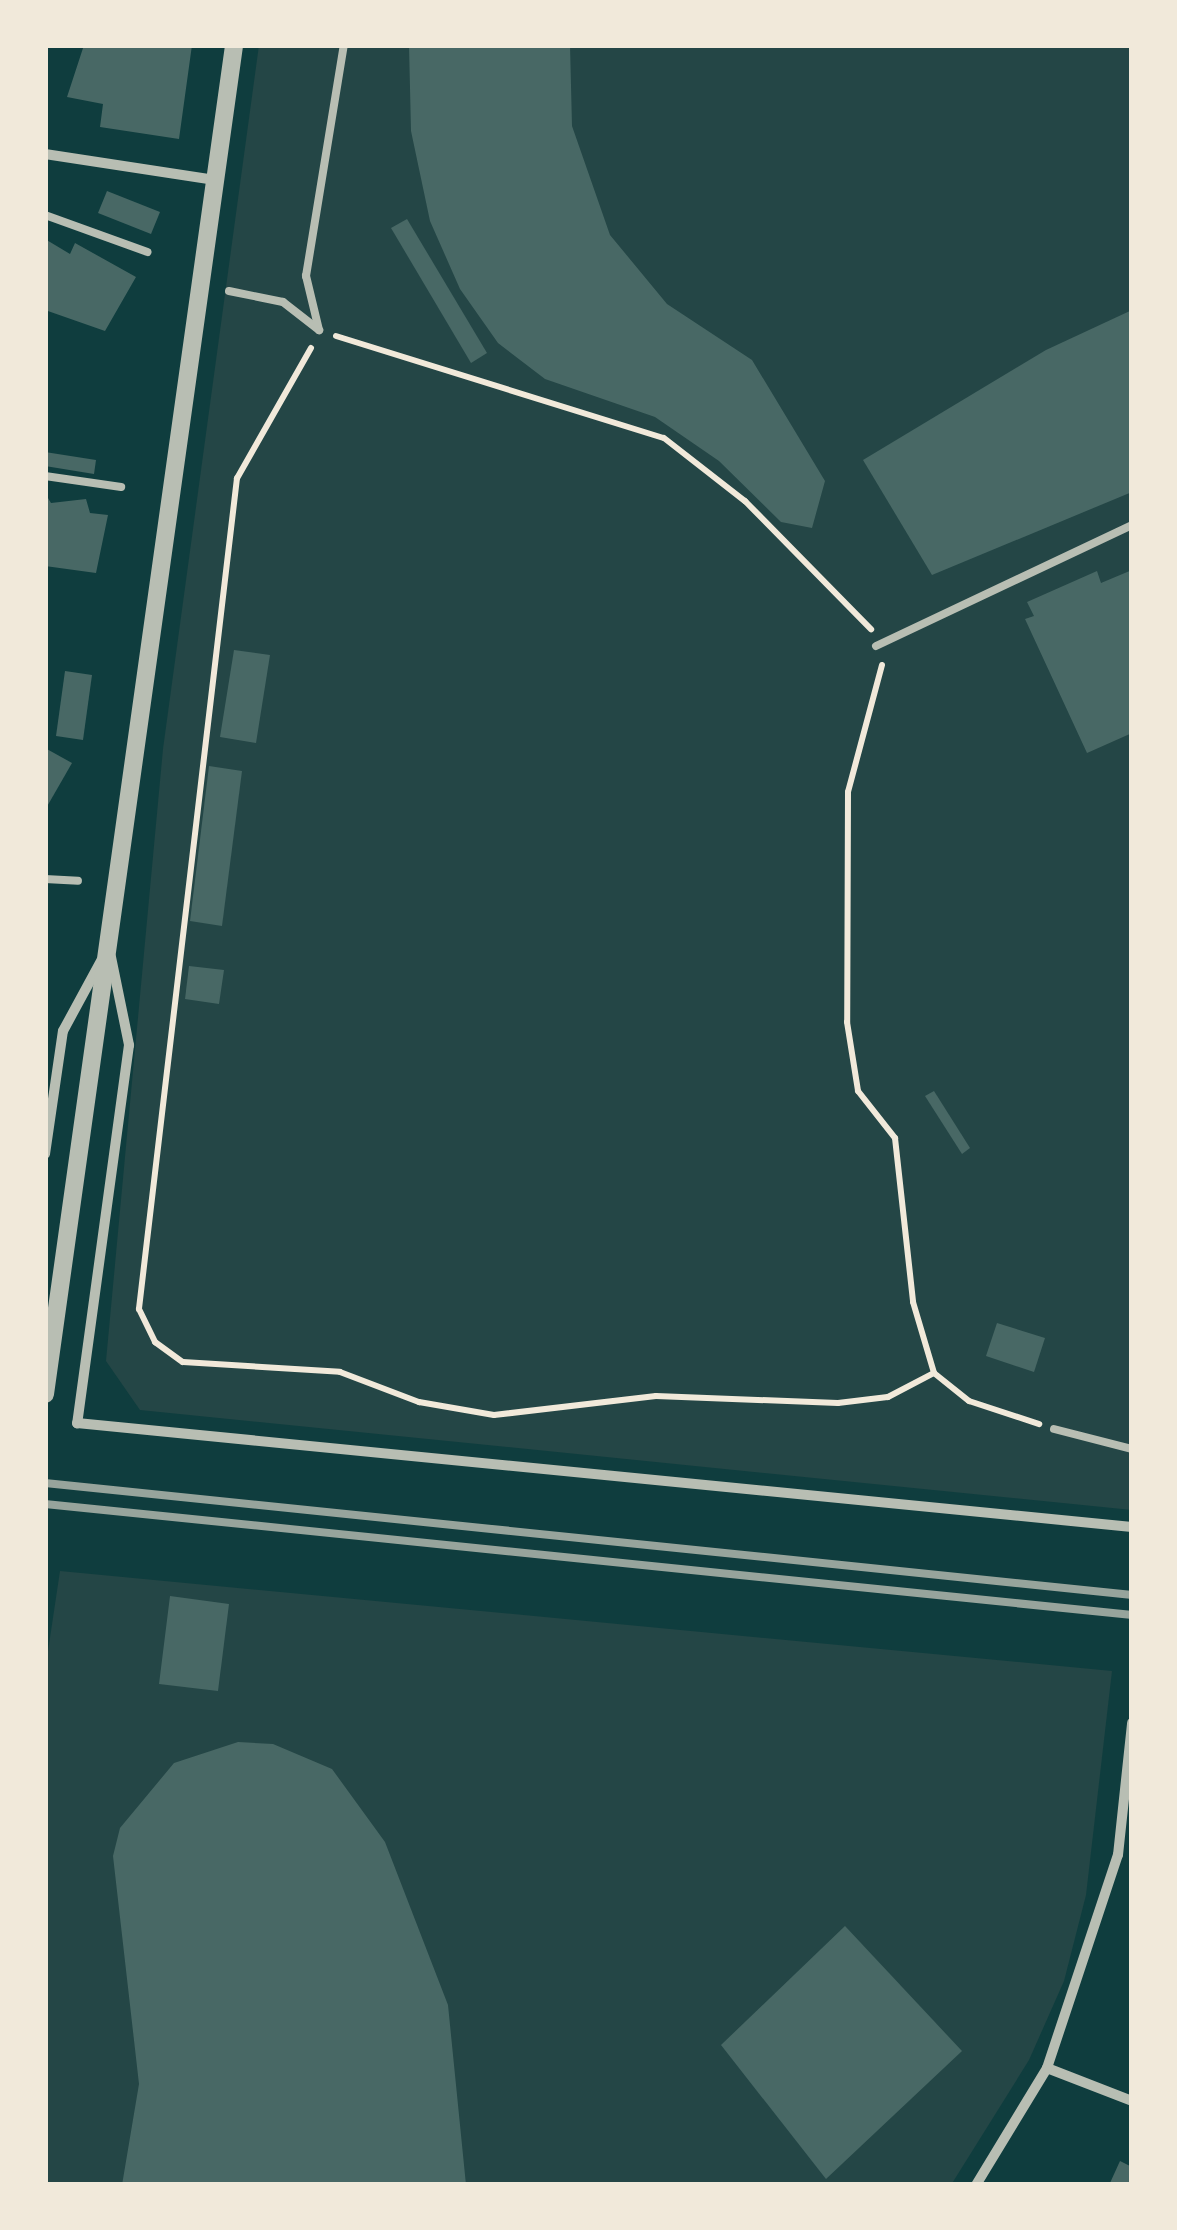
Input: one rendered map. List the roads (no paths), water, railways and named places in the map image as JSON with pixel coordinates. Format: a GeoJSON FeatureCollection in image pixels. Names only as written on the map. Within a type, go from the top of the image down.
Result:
{"type":"FeatureCollection","features":[{"type":"Feature","properties":{"kind":"street"},"geometry":{"type":"LineString","coordinates":[[45,1394],[234,45]]}},
{"type":"Feature","properties":{"kind":"street"},"geometry":{"type":"LineString","coordinates":[[45,154],[215,180]]}},
{"type":"Feature","properties":{"kind":"street"},"geometry":{"type":"LineString","coordinates":[[45,1154],[63,1031],[109,946]]}},
{"type":"Feature","properties":{"kind":"street"},"geometry":{"type":"LineString","coordinates":[[109,946],[129,1045],[77,1423],[1132,1527]]}},
{"type":"Feature","properties":{"kind":"street"},"geometry":{"type":"LineString","coordinates":[[976,2185],[1047,2068],[1118,1855],[1132,1723]]}},
{"type":"Feature","properties":{"kind":"street"},"geometry":{"type":"LineString","coordinates":[[1118,1855],[1132,1859]]}},
{"type":"Feature","properties":{"kind":"street"},"geometry":{"type":"LineString","coordinates":[[1047,2068],[1132,2101]]}},
{"type":"Feature","properties":{"kind":"lane"},"geometry":{"type":"LineString","coordinates":[[229,291],[283,302],[319,330],[306,276],[344,45]]}},
{"type":"Feature","properties":{"kind":"lane"},"geometry":{"type":"LineString","coordinates":[[45,216],[148,252]]}},
{"type":"Feature","properties":{"kind":"lane"},"geometry":{"type":"LineString","coordinates":[[45,476],[121,487]]}},
{"type":"Feature","properties":{"kind":"lane"},"geometry":{"type":"LineString","coordinates":[[876,646],[1132,525]]}},
{"type":"Feature","properties":{"kind":"lane"},"geometry":{"type":"LineString","coordinates":[[45,879],[78,881]]}},
{"type":"Feature","properties":{"kind":"lane"},"geometry":{"type":"LineString","coordinates":[[1054,1429],[1132,1449]]}},
{"type":"Feature","properties":{"kind":"railway"},"geometry":{"type":"LineString","coordinates":[[45,1483],[1132,1595]]}},
{"type":"Feature","properties":{"kind":"railway"},"geometry":{"type":"LineString","coordinates":[[45,1504],[1132,1615]]}}]}
